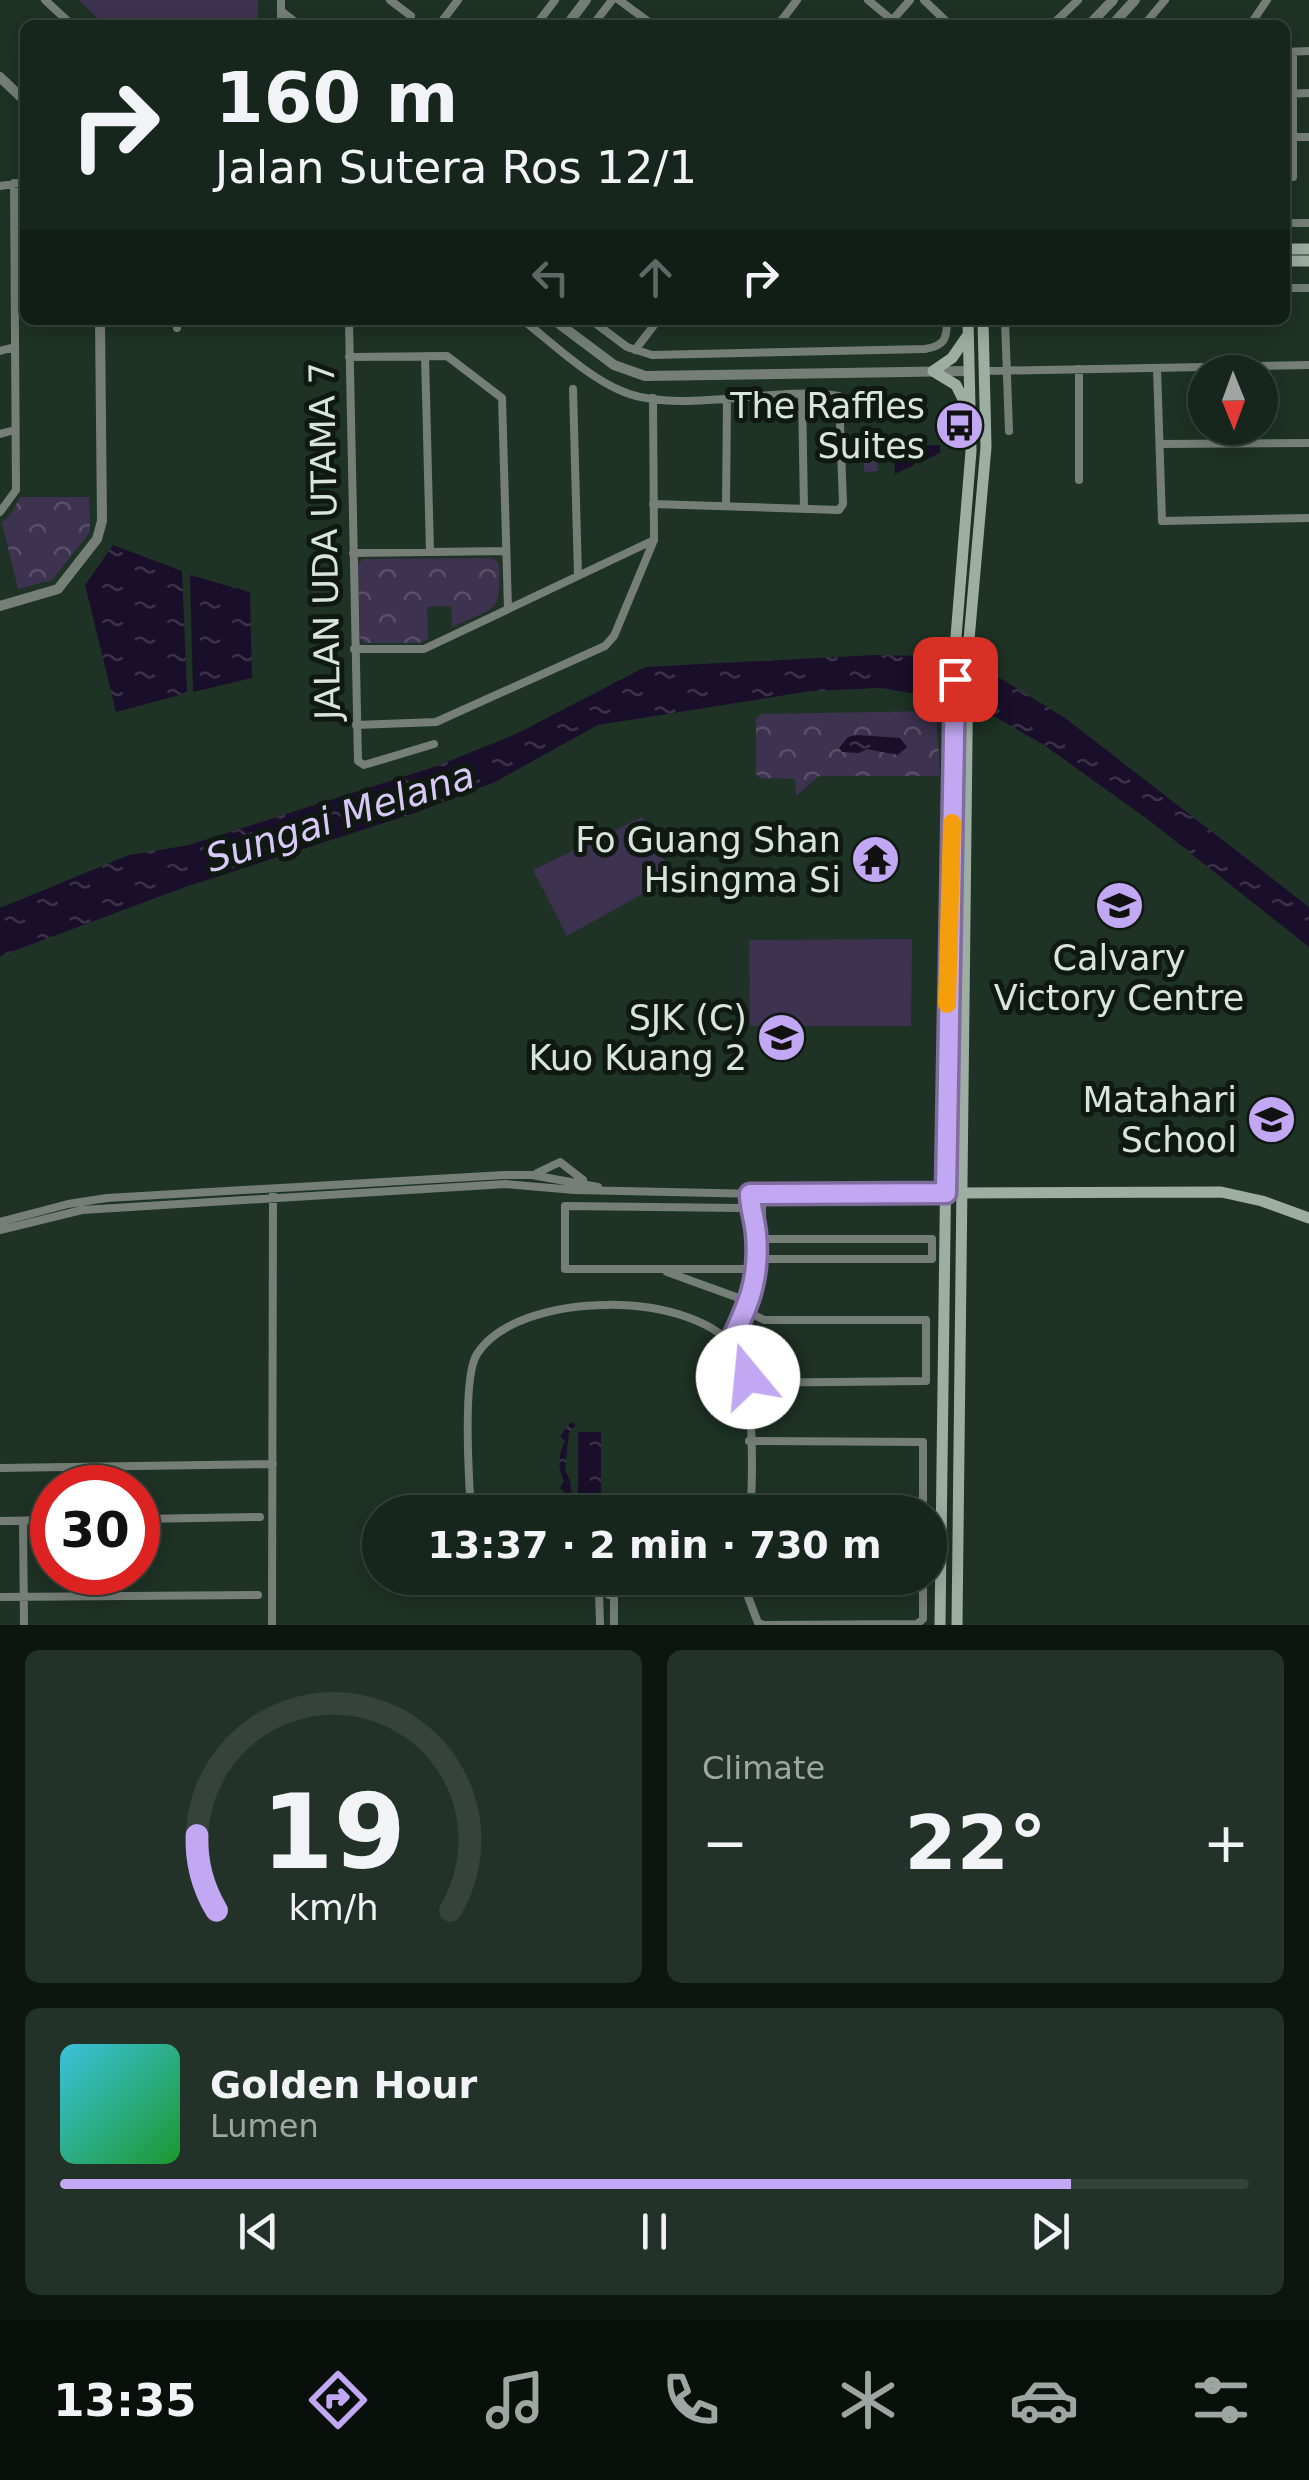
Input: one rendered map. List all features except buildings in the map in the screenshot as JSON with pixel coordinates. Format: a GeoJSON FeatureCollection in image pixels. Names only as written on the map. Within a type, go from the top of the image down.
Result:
{"type":"FeatureCollection","features":[{"type":"Feature","properties":{"kind":"main road"},"geometry":{"type":"LineString","coordinates":[[940,1625],[946,1193],[970,450],[968,325]]}},
{"type":"Feature","properties":{"kind":"main road"},"geometry":{"type":"LineString","coordinates":[[962,650],[986,447],[983,325]]}},
{"type":"Feature","properties":{"kind":"main road"},"geometry":{"type":"LineString","coordinates":[[968,335],[952,358],[933,371],[956,385],[970,414]]}},
{"type":"Feature","properties":{"kind":"main road"},"geometry":{"type":"LineString","coordinates":[[957,1625],[962,1193],[961,708]]}},
{"type":"Feature","properties":{"kind":"main road"},"geometry":{"type":"LineString","coordinates":[[946,1193],[1221,1192],[1309,1218]]}},
{"type":"Feature","properties":{"kind":"street"},"geometry":{"type":"LineString","coordinates":[[45,0],[67,20]]}},
{"type":"Feature","properties":{"kind":"street"},"geometry":{"type":"LineString","coordinates":[[281,0],[281,20]]}},
{"type":"Feature","properties":{"kind":"street"},"geometry":{"type":"LineString","coordinates":[[390,0],[412,16]]}},
{"type":"Feature","properties":{"kind":"street"},"geometry":{"type":"LineString","coordinates":[[443,20],[458,0]]}},
{"type":"Feature","properties":{"kind":"street"},"geometry":{"type":"LineString","coordinates":[[540,20],[555,0]]}},
{"type":"Feature","properties":{"kind":"street"},"geometry":{"type":"LineString","coordinates":[[571,20],[586,0]]}},
{"type":"Feature","properties":{"kind":"street"},"geometry":{"type":"LineString","coordinates":[[598,20],[616,0],[646,20]]}},
{"type":"Feature","properties":{"kind":"street"},"geometry":{"type":"LineString","coordinates":[[782,20],[797,0]]}},
{"type":"Feature","properties":{"kind":"street"},"geometry":{"type":"LineString","coordinates":[[868,0],[890,20]]}},
{"type":"Feature","properties":{"kind":"street"},"geometry":{"type":"LineString","coordinates":[[1057,20],[1078,0]]}},
{"type":"Feature","properties":{"kind":"street"},"geometry":{"type":"LineString","coordinates":[[1094,20],[1113,0]]}},
{"type":"Feature","properties":{"kind":"street"},"geometry":{"type":"LineString","coordinates":[[1117,20],[1135,0]]}},
{"type":"Feature","properties":{"kind":"street"},"geometry":{"type":"LineString","coordinates":[[1148,20],[1165,0]]}},
{"type":"Feature","properties":{"kind":"street"},"geometry":{"type":"LineString","coordinates":[[925,1],[945,20]]}},
{"type":"Feature","properties":{"kind":"street"},"geometry":{"type":"LineString","coordinates":[[281,12],[291,20]]}},
{"type":"Feature","properties":{"kind":"street"},"geometry":{"type":"LineString","coordinates":[[0,76],[20,95]]}},
{"type":"Feature","properties":{"kind":"street"},"geometry":{"type":"LineString","coordinates":[[1290,147],[1293,177]]}},
{"type":"Feature","properties":{"kind":"street"},"geometry":{"type":"LineString","coordinates":[[0,186],[20,182]]}},
{"type":"Feature","properties":{"kind":"street"},"geometry":{"type":"LineString","coordinates":[[0,512],[16,490],[14,183]]}},
{"type":"Feature","properties":{"kind":"street"},"geometry":{"type":"LineString","coordinates":[[0,272],[14,270]]}},
{"type":"Feature","properties":{"kind":"street"},"geometry":{"type":"LineString","coordinates":[[0,606],[58,589],[98,539],[102,521],[100,325]]}},
{"type":"Feature","properties":{"kind":"street","name":"JALAN UDA UTAMA 7"},"geometry":{"type":"LineString","coordinates":[[348,325],[358,761],[364,765],[434,744]]}},
{"type":"Feature","properties":{"kind":"street"},"geometry":{"type":"LineString","coordinates":[[531,325],[616,388],[653,398],[839,396],[843,504],[838,510],[654,504]]}},
{"type":"Feature","properties":{"kind":"street"},"geometry":{"type":"LineString","coordinates":[[561,325],[614,365],[645,376],[1309,365]]}},
{"type":"Feature","properties":{"kind":"street"},"geometry":{"type":"LineString","coordinates":[[599,325],[635,350],[652,355],[925,349],[943,343],[946,325]]}},
{"type":"Feature","properties":{"kind":"street"},"geometry":{"type":"LineString","coordinates":[[635,350],[654,325]]}},
{"type":"Feature","properties":{"kind":"street"},"geometry":{"type":"LineString","coordinates":[[1005,325],[1009,431]]}},
{"type":"Feature","properties":{"kind":"street"},"geometry":{"type":"LineString","coordinates":[[0,351],[15,347]]}},
{"type":"Feature","properties":{"kind":"street"},"geometry":{"type":"LineString","coordinates":[[426,356],[430,552]]}},
{"type":"Feature","properties":{"kind":"street"},"geometry":{"type":"LineString","coordinates":[[349,358],[447,356],[502,398],[508,609]]}},
{"type":"Feature","properties":{"kind":"street"},"geometry":{"type":"LineString","coordinates":[[1157,368],[1162,521],[1309,518]]}},
{"type":"Feature","properties":{"kind":"street"},"geometry":{"type":"LineString","coordinates":[[1079,369],[1079,480]]}},
{"type":"Feature","properties":{"kind":"street"},"geometry":{"type":"LineString","coordinates":[[574,389],[578,576]]}},
{"type":"Feature","properties":{"kind":"street"},"geometry":{"type":"LineString","coordinates":[[802,395],[804,508]]}},
{"type":"Feature","properties":{"kind":"street"},"geometry":{"type":"LineString","coordinates":[[356,725],[436,722],[605,646],[614,636],[654,540],[653,398]]}},
{"type":"Feature","properties":{"kind":"street"},"geometry":{"type":"LineString","coordinates":[[726,506],[727,398]]}},
{"type":"Feature","properties":{"kind":"street"},"geometry":{"type":"LineString","coordinates":[[0,434],[15,430]]}},
{"type":"Feature","properties":{"kind":"street"},"geometry":{"type":"LineString","coordinates":[[1160,444],[1309,442]]}},
{"type":"Feature","properties":{"kind":"street"},"geometry":{"type":"LineString","coordinates":[[354,649],[424,649],[654,540]]}},
{"type":"Feature","properties":{"kind":"street"},"geometry":{"type":"LineString","coordinates":[[353,553],[506,552]]}},
{"type":"Feature","properties":{"kind":"street"},"geometry":{"type":"LineString","coordinates":[[532,1175],[560,1162],[589,1184]]}},
{"type":"Feature","properties":{"kind":"street"},"geometry":{"type":"LineString","coordinates":[[370,1188],[532,1175],[607,1190]]}},
{"type":"Feature","properties":{"kind":"street"},"geometry":{"type":"LineString","coordinates":[[560,1178],[561,1189]]}},
{"type":"Feature","properties":{"kind":"street"},"geometry":{"type":"LineString","coordinates":[[0,1222],[107,1198],[370,1188],[506,1184],[750,1194],[946,1193]]}},
{"type":"Feature","properties":{"kind":"street"},"geometry":{"type":"LineString","coordinates":[[0,1230],[82,1210],[273,1193]]}},
{"type":"Feature","properties":{"kind":"street"},"geometry":{"type":"LineString","coordinates":[[272,1625],[273,1193]]}},
{"type":"Feature","properties":{"kind":"street"},"geometry":{"type":"LineString","coordinates":[[730,1343],[756,1286],[756,1234],[750,1216],[750,1194]]}},
{"type":"Feature","properties":{"kind":"street"},"geometry":{"type":"LineString","coordinates":[[756,1234],[762,1216],[762,1194]]}},
{"type":"Feature","properties":{"kind":"street"},"geometry":{"type":"LineString","coordinates":[[742,1208],[565,1206],[565,1269],[932,1259],[932,1240],[756,1234]]}},
{"type":"Feature","properties":{"kind":"street"},"geometry":{"type":"LineString","coordinates":[[658,1269],[750,1302]]}},
{"type":"Feature","properties":{"kind":"street"},"geometry":{"type":"LineString","coordinates":[[471,1495],[469,1379],[480,1350],[522,1319],[558,1308],[622,1305],[672,1312],[714,1330],[739,1354],[748,1382],[750,1495]]}},
{"type":"Feature","properties":{"kind":"street"},"geometry":{"type":"LineString","coordinates":[[746,1311],[764,1320],[926,1320],[926,1381],[748,1382]]}},
{"type":"Feature","properties":{"kind":"street"},"geometry":{"type":"LineString","coordinates":[[749,1441],[923,1442],[924,1495]]}},
{"type":"Feature","properties":{"kind":"street"},"geometry":{"type":"LineString","coordinates":[[0,1468],[272,1464]]}},
{"type":"Feature","properties":{"kind":"street"},"geometry":{"type":"LineString","coordinates":[[160,1519],[260,1517]]}},
{"type":"Feature","properties":{"kind":"street"},"geometry":{"type":"LineString","coordinates":[[0,1521],[30,1521]]}},
{"type":"Feature","properties":{"kind":"street"},"geometry":{"type":"LineString","coordinates":[[23,1521],[24,1625]]}},
{"type":"Feature","properties":{"kind":"street"},"geometry":{"type":"LineString","coordinates":[[0,1597],[258,1594]]}},
{"type":"Feature","properties":{"kind":"street"},"geometry":{"type":"LineString","coordinates":[[599,1595],[600,1624]]}},
{"type":"Feature","properties":{"kind":"street"},"geometry":{"type":"LineString","coordinates":[[614,1624],[615,1595]]}},
{"type":"Feature","properties":{"kind":"street"},"geometry":{"type":"LineString","coordinates":[[747,1595],[758,1623],[764,1625],[917,1624],[923,1619],[923,1595]]}},
{"type":"Feature","properties":{"kind":"green space"},"geometry":{"type":"Polygon","coordinates":[[[79,0],[258,0],[258,20],[99,20],[79,0]]]}},
{"type":"Feature","properties":{"kind":"green space"},"geometry":{"type":"Polygon","coordinates":[[[877,442],[878,471],[864,472],[864,443],[877,442]]]}},
{"type":"Feature","properties":{"kind":"green space"},"geometry":{"type":"Polygon","coordinates":[[[20,497],[89,497],[90,532],[52,580],[18,589],[2,523],[20,497]]]}},
{"type":"Feature","properties":{"kind":"green space"},"geometry":{"type":"Polygon","coordinates":[[[493,558],[499,564],[499,592],[497,601],[487,611],[452,627],[451,606],[427,607],[428,639],[419,643],[365,643],[360,638],[358,564],[363,559],[493,558]]]}},
{"type":"Feature","properties":{"kind":"green space"},"geometry":{"type":"Polygon","coordinates":[[[936,711],[940,776],[819,776],[796,796],[795,779],[760,778],[756,774],[756,718],[761,714],[936,711]]]}},
{"type":"Feature","properties":{"kind":"green space"},"geometry":{"type":"Polygon","coordinates":[[[642,817],[673,877],[567,936],[533,870],[642,817]]]}},
{"type":"Feature","properties":{"kind":"green space"},"geometry":{"type":"Polygon","coordinates":[[[912,939],[911,1026],[750,1026],[749,940],[912,939]]]}},
{"type":"Feature","properties":{"kind":"water"},"geometry":{"type":"Polygon","coordinates":[[[940,445],[940,453],[895,474],[894,446],[940,445]]]}},
{"type":"Feature","properties":{"kind":"water"},"geometry":{"type":"Polygon","coordinates":[[[113,545],[182,571],[187,693],[116,712],[85,585],[113,545]]]}},
{"type":"Feature","properties":{"kind":"water"},"geometry":{"type":"Polygon","coordinates":[[[190,575],[250,592],[252,678],[193,692],[190,575]]]}},
{"type":"Feature","properties":{"kind":"water","name":"Sungai Melana"},"geometry":{"type":"Polygon","coordinates":[[[875,655],[928,656],[980,666],[1065,718],[1309,907],[1309,947],[1150,821],[1044,745],[971,703],[880,688],[811,691],[598,725],[495,782],[415,813],[185,887],[0,956],[0,908],[129,855],[189,845],[437,766],[516,734],[645,667],[875,655]]]}},
{"type":"Feature","properties":{"kind":"water"},"geometry":{"type":"Polygon","coordinates":[[[848,737],[900,738],[907,747],[898,755],[867,749],[859,753],[842,752],[839,748],[848,737]]]}},
{"type":"Feature","properties":{"kind":"water"},"geometry":{"type":"Polygon","coordinates":[[[571,1422],[576,1425],[569,1432],[565,1470],[572,1495],[560,1488],[564,1481],[560,1456],[565,1441],[560,1436],[571,1422]]]}},
{"type":"Feature","properties":{"kind":"water"},"geometry":{"type":"Polygon","coordinates":[[[578,1432],[601,1432],[601,1493],[578,1494],[578,1432]]]}},
{"type":"Feature","properties":{"kind":"slow traffic"},"geometry":{"type":"LineString","coordinates":[[947,1004],[952,823]]}},
{"type":"Feature","properties":{"kind":"place","name":"The Raffles Suites"},"geometry":{"type":"Point","coordinates":[960,426]}},
{"type":"Feature","properties":{"kind":"place","name":"Fo Guang Shan Hsingma Si"},"geometry":{"type":"Point","coordinates":[876,860]}},
{"type":"Feature","properties":{"kind":"place","name":"Calvary Victory Centre"},"geometry":{"type":"Point","coordinates":[1119,906]}},
{"type":"Feature","properties":{"kind":"place","name":"SJK (C) Kuo Kuang 2"},"geometry":{"type":"Point","coordinates":[782,1038]}},
{"type":"Feature","properties":{"kind":"place","name":"Matahari School"},"geometry":{"type":"Point","coordinates":[1272,1120]}},
{"type":"Feature","properties":{"kind":"route"},"geometry":{"type":"LineString","coordinates":[[748,1377],[730,1343],[756,1286],[756,1229],[750,1216],[750,1194],[946,1193],[955,679]]}}]}
